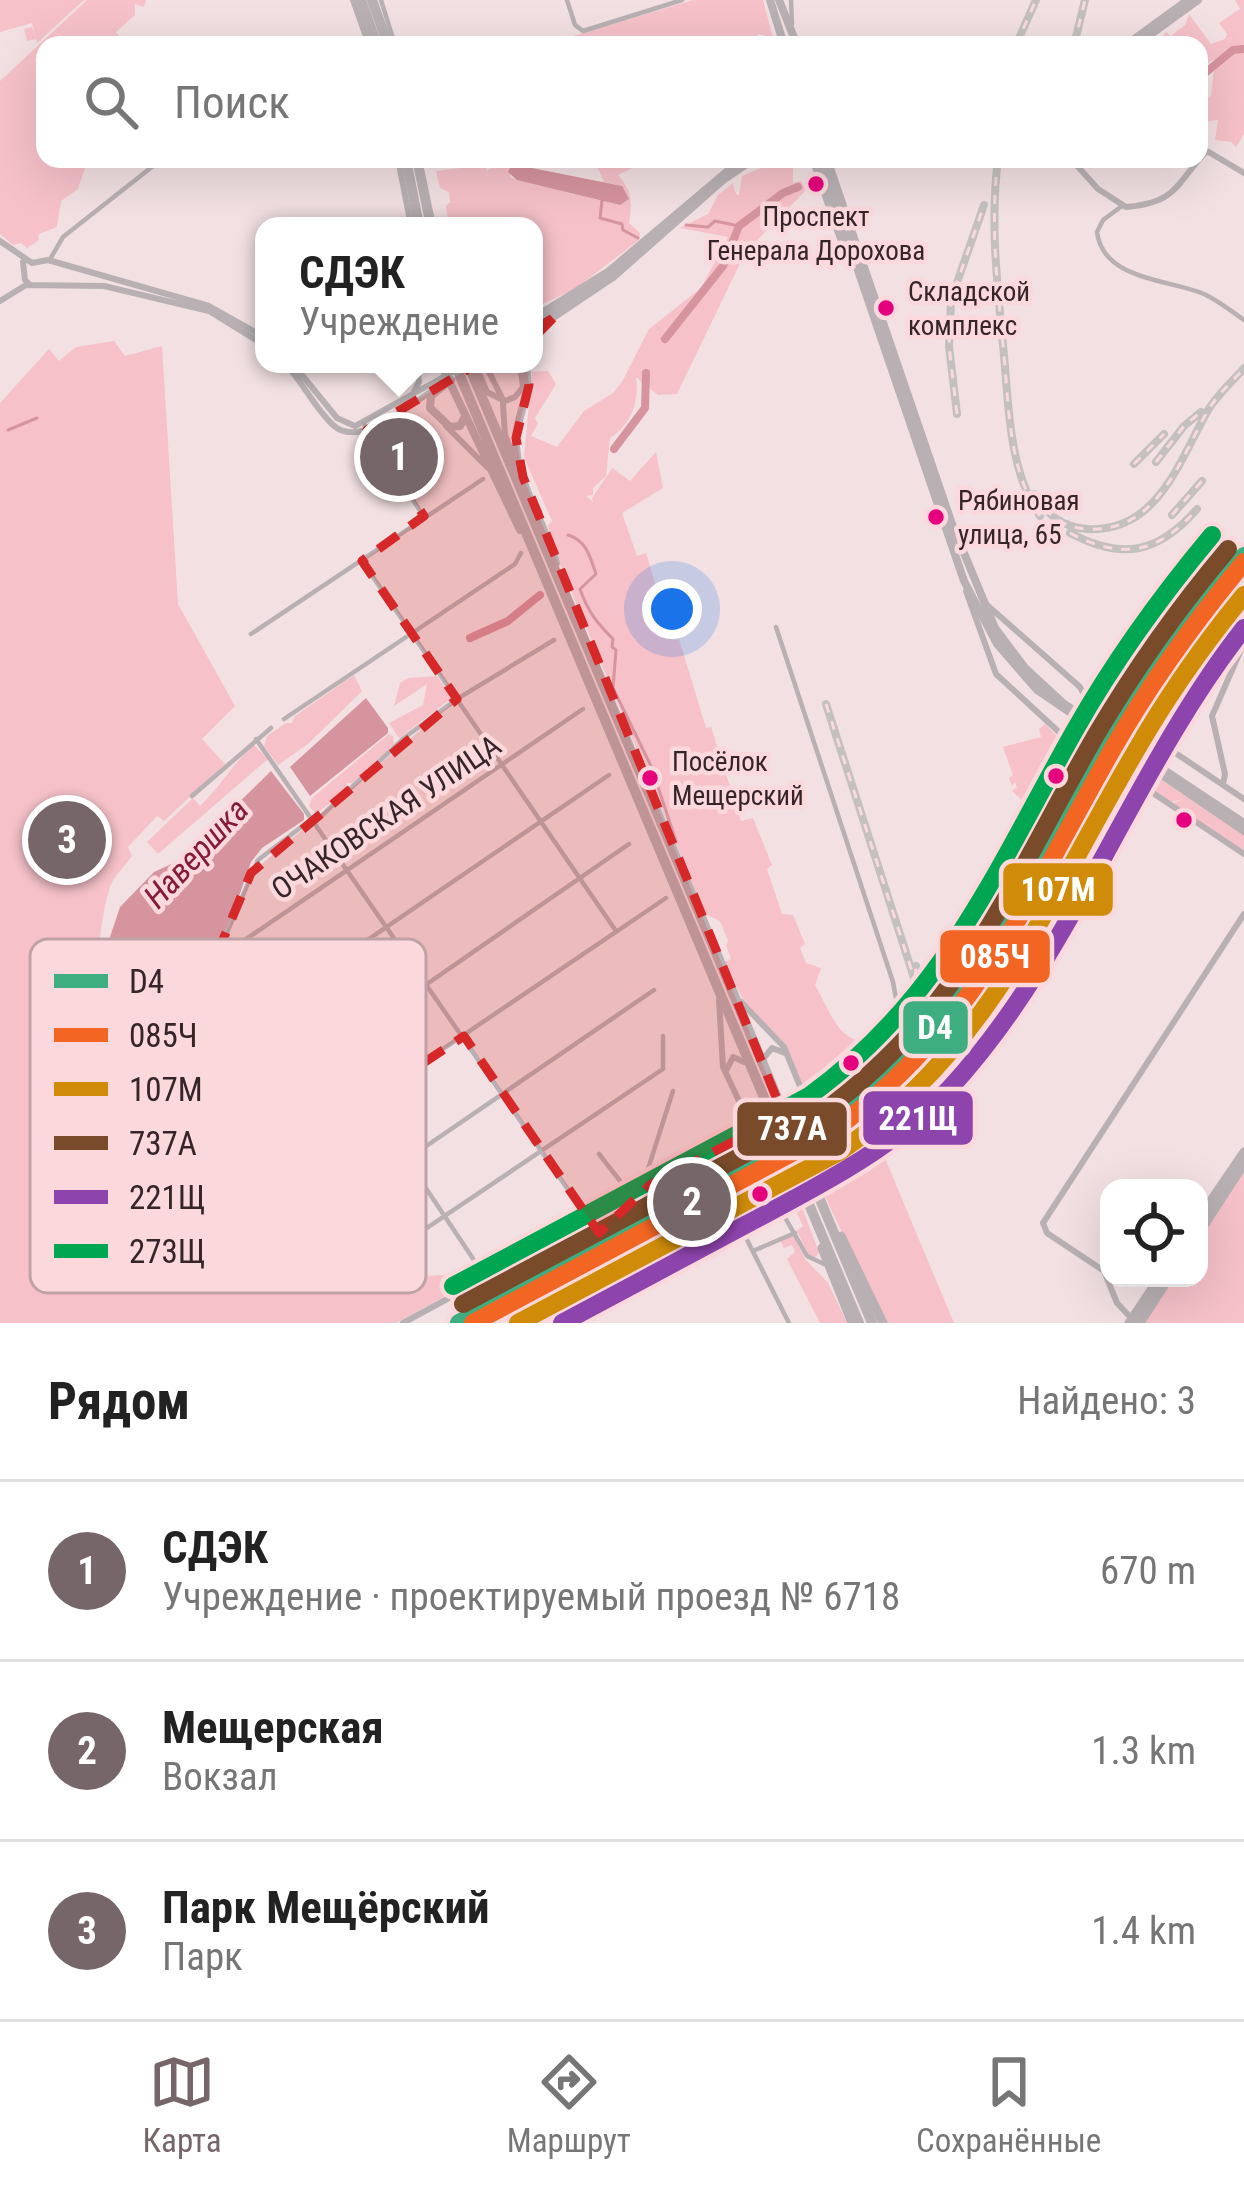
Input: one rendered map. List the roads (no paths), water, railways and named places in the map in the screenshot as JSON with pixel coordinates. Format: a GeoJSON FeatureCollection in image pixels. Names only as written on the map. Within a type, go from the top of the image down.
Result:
{"type":"FeatureCollection","features":[{"type":"Feature","properties":{"kind":"highway"},"geometry":{"type":"LineString","coordinates":[[357,0],[370,36]]}},
{"type":"Feature","properties":{"kind":"highway"},"geometry":{"type":"LineString","coordinates":[[376,0],[389,36]]}},
{"type":"Feature","properties":{"kind":"highway"},"geometry":{"type":"LineString","coordinates":[[404,168],[413,217]]}},
{"type":"Feature","properties":{"kind":"highway"},"geometry":{"type":"LineString","coordinates":[[419,168],[429,217]]}},
{"type":"Feature","properties":{"kind":"highway"},"geometry":{"type":"LineString","coordinates":[[452,373],[608,716],[787,1133],[812,1214],[826,1232]]}},
{"type":"Feature","properties":{"kind":"highway"},"geometry":{"type":"LineString","coordinates":[[478,373],[608,716]]}},
{"type":"Feature","properties":{"kind":"highway"},"geometry":{"type":"LineString","coordinates":[[801,1173],[820,1200],[826,1232],[865,1322]]}},
{"type":"Feature","properties":{"kind":"main road"},"geometry":{"type":"LineString","coordinates":[[1138,36],[1188,0]]}},
{"type":"Feature","properties":{"kind":"main road"},"geometry":{"type":"LineString","coordinates":[[1148,36],[1198,0]]}},
{"type":"Feature","properties":{"kind":"main road"},"geometry":{"type":"LineString","coordinates":[[775,1],[793,29],[791,36]]}},
{"type":"Feature","properties":{"kind":"main road"},"geometry":{"type":"LineString","coordinates":[[775,1],[785,36]]}},
{"type":"Feature","properties":{"kind":"main road"},"geometry":{"type":"LineString","coordinates":[[543,317],[608,272],[731,168]]}},
{"type":"Feature","properties":{"kind":"main road"},"geometry":{"type":"LineString","coordinates":[[543,321],[628,265],[741,168]]}},
{"type":"Feature","properties":{"kind":"main road"},"geometry":{"type":"LineString","coordinates":[[825,168],[838,235],[866,282]]}},
{"type":"Feature","properties":{"kind":"main road"},"geometry":{"type":"LineString","coordinates":[[826,168],[977,591],[1000,642]]}},
{"type":"Feature","properties":{"kind":"main road"},"geometry":{"type":"LineString","coordinates":[[826,168],[965,582],[1000,642],[1064,703],[1240,823]]}},
{"type":"Feature","properties":{"kind":"main road"},"geometry":{"type":"LineString","coordinates":[[451,373],[486,474],[537,564]]}},
{"type":"Feature","properties":{"kind":"main road"},"geometry":{"type":"LineString","coordinates":[[459,373],[430,398],[432,412],[454,428],[460,426],[463,411]]}},
{"type":"Feature","properties":{"kind":"main road"},"geometry":{"type":"LineString","coordinates":[[525,373],[529,385],[516,438],[523,477],[552,547],[570,610]]}},
{"type":"Feature","properties":{"kind":"main road"},"geometry":{"type":"LineString","coordinates":[[1208,1206],[1242,1160]]}},
{"type":"Feature","properties":{"kind":"main road"},"geometry":{"type":"LineString","coordinates":[[1208,1218],[1242,1160]]}},
{"type":"Feature","properties":{"kind":"main road"},"geometry":{"type":"LineString","coordinates":[[820,1200],[883,1323]]}},
{"type":"Feature","properties":{"kind":"main road"},"geometry":{"type":"LineString","coordinates":[[812,1214],[820,1256],[865,1322]]}},
{"type":"Feature","properties":{"kind":"main road"},"geometry":{"type":"LineString","coordinates":[[1134,1322],[1154,1287]]}},
{"type":"Feature","properties":{"kind":"main road"},"geometry":{"type":"LineString","coordinates":[[1134,1322],[1162,1287]]}},
{"type":"Feature","properties":{"kind":"street"},"geometry":{"type":"LineString","coordinates":[[567,0],[579,29],[589,30],[682,0]]}},
{"type":"Feature","properties":{"kind":"street"},"geometry":{"type":"LineString","coordinates":[[790,0],[793,29]]}},
{"type":"Feature","properties":{"kind":"street"},"geometry":{"type":"LineString","coordinates":[[1208,152],[1244,172]]}},
{"type":"Feature","properties":{"kind":"street"},"geometry":{"type":"LineString","coordinates":[[49,261],[63,237],[151,168]]}},
{"type":"Feature","properties":{"kind":"street"},"geometry":{"type":"LineString","coordinates":[[1079,168],[1122,206]]}},
{"type":"Feature","properties":{"kind":"street"},"geometry":{"type":"LineString","coordinates":[[1194,168],[1176,191],[1146,204],[1122,206],[1103,220],[1097,232],[1110,261],[1203,294],[1244,320]]}},
{"type":"Feature","properties":{"kind":"street"},"geometry":{"type":"LineString","coordinates":[[0,241],[21,260],[49,261],[209,306],[255,335]]}},
{"type":"Feature","properties":{"kind":"street"},"geometry":{"type":"LineString","coordinates":[[21,260],[30,285]]}},
{"type":"Feature","properties":{"kind":"street"},"geometry":{"type":"LineString","coordinates":[[0,300],[32,263]]}},
{"type":"Feature","properties":{"kind":"street"},"geometry":{"type":"LineString","coordinates":[[59,287],[68,277],[63,265]]}},
{"type":"Feature","properties":{"kind":"street"},"geometry":{"type":"LineString","coordinates":[[543,318],[608,272]]}},
{"type":"Feature","properties":{"kind":"street"},"geometry":{"type":"LineString","coordinates":[[0,300],[30,285],[104,286],[194,305],[255,336]]}},
{"type":"Feature","properties":{"kind":"street"},"geometry":{"type":"LineString","coordinates":[[297,373],[337,418],[351,426],[365,427],[441,384]]}},
{"type":"Feature","properties":{"kind":"street"},"geometry":{"type":"LineString","coordinates":[[406,403],[417,387],[418,373]]}},
{"type":"Feature","properties":{"kind":"street"},"geometry":{"type":"LineString","coordinates":[[423,373],[441,384]]}},
{"type":"Feature","properties":{"kind":"street"},"geometry":{"type":"LineString","coordinates":[[478,373],[487,392],[505,401],[523,387],[522,373]]}},
{"type":"Feature","properties":{"kind":"street"},"geometry":{"type":"LineString","coordinates":[[481,373],[503,401],[505,435],[523,477]]}},
{"type":"Feature","properties":{"kind":"street"},"geometry":{"type":"LineString","coordinates":[[406,403],[421,404],[432,412]]}},
{"type":"Feature","properties":{"kind":"street"},"geometry":{"type":"LineString","coordinates":[[251,634],[486,474],[444,423]]}},
{"type":"Feature","properties":{"kind":"street"},"geometry":{"type":"LineString","coordinates":[[365,427],[424,517]]}},
{"type":"Feature","properties":{"kind":"street"},"geometry":{"type":"LineString","coordinates":[[284,719],[515,564],[520,554]]}},
{"type":"Feature","properties":{"kind":"street"},"geometry":{"type":"LineString","coordinates":[[362,561],[616,931]]}},
{"type":"Feature","properties":{"kind":"street"},"geometry":{"type":"LineString","coordinates":[[965,582],[996,674],[1062,735],[1066,752]]}},
{"type":"Feature","properties":{"kind":"street"},"geometry":{"type":"LineString","coordinates":[[742,1137],[766,1143],[787,1133],[817,1110],[903,1014],[928,981],[1087,709],[1083,691],[997,616],[977,591]]}},
{"type":"Feature","properties":{"kind":"street"},"geometry":{"type":"LineString","coordinates":[[776,627],[903,1014]]}},
{"type":"Feature","properties":{"kind":"street"},"geometry":{"type":"LineString","coordinates":[[227,939],[258,860],[315,819],[404,738],[554,640]]}},
{"type":"Feature","properties":{"kind":"street"},"geometry":{"type":"LineString","coordinates":[[1223,785],[1212,716],[1244,643]]}},
{"type":"Feature","properties":{"kind":"street","name":"ОЧАКОВСКАЯ УЛИЦА"},"geometry":{"type":"LineString","coordinates":[[247,939],[583,709]]}},
{"type":"Feature","properties":{"kind":"street"},"geometry":{"type":"LineString","coordinates":[[193,796],[272,728]]}},
{"type":"Feature","properties":{"kind":"street"},"geometry":{"type":"LineString","coordinates":[[1062,735],[1076,732]]}},
{"type":"Feature","properties":{"kind":"street"},"geometry":{"type":"LineString","coordinates":[[256,740],[398,939]]}},
{"type":"Feature","properties":{"kind":"street"},"geometry":{"type":"LineString","coordinates":[[1244,799],[1165,746],[1148,741],[1127,751],[1124,762],[1130,776],[1244,854]]}},
{"type":"Feature","properties":{"kind":"street"},"geometry":{"type":"LineString","coordinates":[[368,939],[609,775]]}},
{"type":"Feature","properties":{"kind":"street"},"geometry":{"type":"LineString","coordinates":[[1044,938],[1037,931],[1130,776]]}},
{"type":"Feature","properties":{"kind":"street"},"geometry":{"type":"LineString","coordinates":[[428,982],[629,844]]}},
{"type":"Feature","properties":{"kind":"street"},"geometry":{"type":"LineString","coordinates":[[426,1061],[666,898]]}},
{"type":"Feature","properties":{"kind":"street"},"geometry":{"type":"LineString","coordinates":[[1134,1322],[1118,1303],[1104,1271],[1047,1233],[1043,1223],[1244,914]]}},
{"type":"Feature","properties":{"kind":"street"},"geometry":{"type":"LineString","coordinates":[[426,979],[599,1233]]}},
{"type":"Feature","properties":{"kind":"street"},"geometry":{"type":"LineString","coordinates":[[724,989],[784,1047],[801,1088],[817,1110]]}},
{"type":"Feature","properties":{"kind":"street"},"geometry":{"type":"LineString","coordinates":[[724,989],[722,1056],[748,1123],[766,1143]]}},
{"type":"Feature","properties":{"kind":"street"},"geometry":{"type":"LineString","coordinates":[[426,1145],[654,990]]}},
{"type":"Feature","properties":{"kind":"street"},"geometry":{"type":"LineString","coordinates":[[426,1229],[663,1069],[663,1036]]}},
{"type":"Feature","properties":{"kind":"street"},"geometry":{"type":"LineString","coordinates":[[729,1079],[727,1064],[735,1056],[760,1075],[768,1050],[781,1048],[789,1059]]}},
{"type":"Feature","properties":{"kind":"street"},"geometry":{"type":"LineString","coordinates":[[801,1088],[819,1099],[832,1092]]}},
{"type":"Feature","properties":{"kind":"street"},"geometry":{"type":"LineString","coordinates":[[787,1133],[801,1088]]}},
{"type":"Feature","properties":{"kind":"street"},"geometry":{"type":"LineString","coordinates":[[650,1185],[648,1169],[673,1091]]}},
{"type":"Feature","properties":{"kind":"street"},"geometry":{"type":"LineString","coordinates":[[742,1137],[748,1123]]}},
{"type":"Feature","properties":{"kind":"street"},"geometry":{"type":"LineString","coordinates":[[403,1323],[486,1278],[554,1258],[618,1222],[650,1185],[753,1132]]}},
{"type":"Feature","properties":{"kind":"street"},"geometry":{"type":"LineString","coordinates":[[599,1154],[635,1200]]}},
{"type":"Feature","properties":{"kind":"street"},"geometry":{"type":"LineString","coordinates":[[426,1192],[486,1278]]}},
{"type":"Feature","properties":{"kind":"street"},"geometry":{"type":"LineString","coordinates":[[512,1323],[778,1200],[807,1256],[820,1256]]}},
{"type":"Feature","properties":{"kind":"street"},"geometry":{"type":"LineString","coordinates":[[736,1218],[789,1323]]}},
{"type":"Feature","properties":{"kind":"street"},"geometry":{"type":"LineString","coordinates":[[753,1251],[796,1233]]}},
{"type":"Feature","properties":{"kind":"street"},"geometry":{"type":"LineString","coordinates":[[461,1290],[463,1279],[478,1269]]}},
{"type":"Feature","properties":{"kind":"water"},"geometry":{"type":"Polygon","coordinates":[[[510,168],[532,168],[622,186],[629,199],[620,205],[517,180],[508,172],[510,168]]]}},
{"type":"Feature","properties":{"kind":"water"},"geometry":{"type":"Polygon","coordinates":[[[366,698],[388,733],[310,796],[290,767],[366,698]]]}},
{"type":"Feature","properties":{"kind":"water"},"geometry":{"type":"Polygon","coordinates":[[[271,771],[304,814],[304,820],[262,848],[251,862],[221,939],[109,939],[120,907],[154,872],[180,860],[271,771]]]}},
{"type":"Feature","properties":{"kind":"waterway","name":"Навершка"},"geometry":{"type":"LineString","coordinates":[[1208,71],[1233,50],[1244,49]]}},
{"type":"Feature","properties":{"kind":"waterway","name":"Навершка"},"geometry":{"type":"LineString","coordinates":[[665,339],[723,266],[739,226],[798,187]]}},
{"type":"Feature","properties":{"kind":"waterway"},"geometry":{"type":"LineString","coordinates":[[602,201],[600,218],[622,224],[623,230],[638,238]]}},
{"type":"Feature","properties":{"kind":"waterway"},"geometry":{"type":"LineString","coordinates":[[686,225],[708,227],[715,221],[739,226]]}},
{"type":"Feature","properties":{"kind":"waterway","name":"Навершка"},"geometry":{"type":"LineString","coordinates":[[614,449],[645,408],[646,373]]}},
{"type":"Feature","properties":{"kind":"waterway"},"geometry":{"type":"LineString","coordinates":[[8,430],[37,418]]}},
{"type":"Feature","properties":{"kind":"waterway"},"geometry":{"type":"LineString","coordinates":[[568,535],[584,545],[592,562],[596,574],[580,589],[594,617],[613,639],[613,688],[651,766],[676,841]]}},
{"type":"Feature","properties":{"kind":"waterway","name":"Навершка"},"geometry":{"type":"LineString","coordinates":[[470,638],[508,621],[540,595]]}},
{"type":"Feature","properties":{"kind":"railway"},"geometry":{"type":"LineString","coordinates":[[1020,36],[1036,0]]}},
{"type":"Feature","properties":{"kind":"railway"},"geometry":{"type":"LineString","coordinates":[[1076,36],[1085,0]]}},
{"type":"Feature","properties":{"kind":"railway"},"geometry":{"type":"LineString","coordinates":[[997,168],[995,252],[1009,411],[1021,477],[1040,516]]}},
{"type":"Feature","properties":{"kind":"railway"},"geometry":{"type":"LineString","coordinates":[[957,414],[949,346],[951,300],[984,205]]}},
{"type":"Feature","properties":{"kind":"railway"},"geometry":{"type":"LineString","coordinates":[[1034,494],[1056,519],[1070,526],[1111,527],[1131,519],[1163,491],[1211,406],[1244,368]]}},
{"type":"Feature","properties":{"kind":"railway"},"geometry":{"type":"LineString","coordinates":[[1156,462],[1201,412]]}},
{"type":"Feature","properties":{"kind":"railway"},"geometry":{"type":"LineString","coordinates":[[1134,464],[1164,434]]}},
{"type":"Feature","properties":{"kind":"railway"},"geometry":{"type":"LineString","coordinates":[[1172,515],[1202,481]]}},
{"type":"Feature","properties":{"kind":"railway"},"geometry":{"type":"LineString","coordinates":[[1070,533],[1107,547],[1139,548],[1169,535],[1197,509]]}},
{"type":"Feature","properties":{"kind":"railway"},"geometry":{"type":"LineString","coordinates":[[826,704],[916,984]]}},
{"type":"Feature","properties":{"kind":"railway"},"geometry":{"type":"LineString","coordinates":[[942,1006],[1034,838]]}},
{"type":"Feature","properties":{"kind":"railway"},"geometry":{"type":"LineString","coordinates":[[888,1061],[912,1020],[916,966]]}},
{"type":"Feature","properties":{"kind":"railway"},"geometry":{"type":"LineString","coordinates":[[835,1111],[901,1049]]}},
{"type":"Feature","properties":{"kind":"place","name":"Проспект Генерала Дорохова"},"geometry":{"type":"Point","coordinates":[816,184]}},
{"type":"Feature","properties":{"kind":"place","name":"Складской комплекс"},"geometry":{"type":"Point","coordinates":[886,308]}},
{"type":"Feature","properties":{"kind":"place","name":"СДЭК"},"geometry":{"type":"Point","coordinates":[399,457]}},
{"type":"Feature","properties":{"kind":"place","name":"Рябиновая улица, 65"},"geometry":{"type":"Point","coordinates":[936,517]}},
{"type":"Feature","properties":{"kind":"place","name":"Посёлок Мещерский"},"geometry":{"type":"Point","coordinates":[650,778]}},
{"type":"Feature","properties":{"kind":"place","name":"Парк Мещёрский"},"geometry":{"type":"Point","coordinates":[67,840]}},
{"type":"Feature","properties":{"kind":"place","name":"Мещерская"},"geometry":{"type":"Point","coordinates":[692,1202]}}]}
